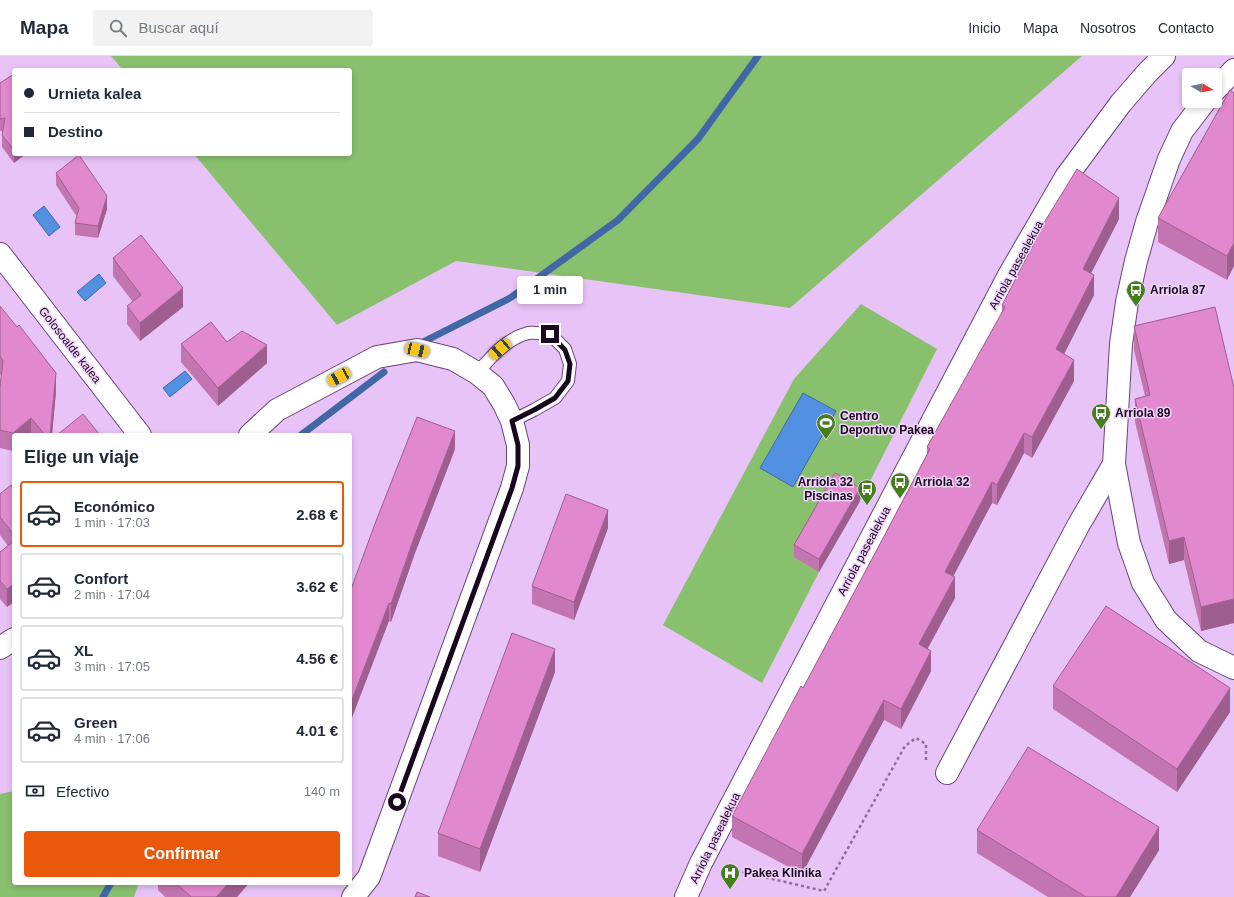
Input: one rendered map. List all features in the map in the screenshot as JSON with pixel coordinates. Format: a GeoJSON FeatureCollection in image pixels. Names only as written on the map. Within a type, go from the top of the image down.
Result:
{"type":"FeatureCollection","features":[{"type":"Feature","properties":{"kind":"street","name":"Arriola pasealekua"},"geometry":{"type":"LineString","coordinates":[[686,897],[701,863],[1008,277],[1066,177],[1121,103],[1164,56]]}},
{"type":"Feature","properties":{"kind":"street"},"geometry":{"type":"LineString","coordinates":[[1222,83],[1234,70]]}},
{"type":"Feature","properties":{"kind":"street"},"geometry":{"type":"LineString","coordinates":[[1199,108],[1182,130],[1169,159],[1147,222],[1136,261],[1127,302],[1121,344],[1114,464],[1129,542],[1143,583],[1166,620],[1171,625],[1199,651],[1234,668]]}},
{"type":"Feature","properties":{"kind":"street","name":"Golosoalde kalea"},"geometry":{"type":"LineString","coordinates":[[0,254],[138,433]]}},
{"type":"Feature","properties":{"kind":"street"},"geometry":{"type":"LineString","coordinates":[[252,433],[277,410],[377,357],[417,350],[453,359],[477,373],[493,386],[512,421],[518,445],[518,466],[512,488],[369,877],[353,897]]}},
{"type":"Feature","properties":{"kind":"street"},"geometry":{"type":"LineString","coordinates":[[947,773],[1078,526],[1114,464]]}},
{"type":"Feature","properties":{"kind":"street"},"geometry":{"type":"LineString","coordinates":[[0,648],[12,640]]}},
{"type":"Feature","properties":{"kind":"lane"},"geometry":{"type":"LineString","coordinates":[[477,373],[493,355],[508,342],[529,333],[550,334],[565,350],[570,364],[568,381],[555,398],[512,421]]}},
{"type":"Feature","properties":{"kind":"path"},"geometry":{"type":"LineString","coordinates":[[701,863],[824,891],[905,746],[916,738],[926,744],[927,756]]}},
{"type":"Feature","properties":{"kind":"green space"},"geometry":{"type":"Polygon","coordinates":[[[111,56],[1082,56],[790,308],[456,261],[337,325],[196,156],[352,156],[352,68],[121,68],[111,56]]]}},
{"type":"Feature","properties":{"kind":"green space","name":"Centro Deportivo Pakea"},"geometry":{"type":"Polygon","coordinates":[[[861,304],[937,349],[860,501],[819,572],[762,683],[663,625],[794,379],[861,304]]]}},
{"type":"Feature","properties":{"kind":"green space"},"geometry":{"type":"Polygon","coordinates":[[[12,791],[12,885],[138,885],[134,897],[0,897],[0,794],[12,791]]]}},
{"type":"Feature","properties":{"kind":"water"},"geometry":{"type":"Polygon","coordinates":[[[44,206],[60,227],[49,236],[33,215],[44,206]]]}},
{"type":"Feature","properties":{"kind":"water"},"geometry":{"type":"Polygon","coordinates":[[[99,274],[106,283],[85,301],[77,292],[99,274]]]}},
{"type":"Feature","properties":{"kind":"water"},"geometry":{"type":"Polygon","coordinates":[[[185,371],[192,379],[170,397],[163,388],[185,371]]]}},
{"type":"Feature","properties":{"kind":"water"},"geometry":{"type":"Polygon","coordinates":[[[803,393],[836,411],[793,487],[760,468],[803,393]]]}},
{"type":"Feature","properties":{"kind":"building"},"geometry":{"type":"Polygon","coordinates":[[[12,75],[12,148],[2,135],[5,118],[0,119],[0,83],[12,75]]]}},
{"type":"Feature","properties":{"kind":"building"},"geometry":{"type":"Polygon","coordinates":[[[1230,90],[1234,93],[1234,243],[1227,256],[1158,218],[1220,108],[1222,108],[1222,104],[1230,90]]]}},
{"type":"Feature","properties":{"kind":"building"},"geometry":{"type":"Polygon","coordinates":[[[80,156],[107,196],[98,226],[75,223],[79,208],[56,173],[80,156]]]}},
{"type":"Feature","properties":{"kind":"building"},"geometry":{"type":"Polygon","coordinates":[[[1077,169],[1119,198],[1083,269],[1094,275],[1056,349],[1074,360],[1032,437],[1024,433],[997,485],[992,482],[945,572],[955,577],[919,644],[931,651],[901,709],[884,700],[802,854],[732,816],[801,686],[803,688],[881,542],[930,449],[927,447],[1005,307],[1002,305],[1040,232],[1039,231],[1077,169]]]}},
{"type":"Feature","properties":{"kind":"building"},"geometry":{"type":"Polygon","coordinates":[[[141,235],[183,288],[140,323],[127,306],[141,295],[113,258],[141,235]]]}},
{"type":"Feature","properties":{"kind":"building"},"geometry":{"type":"Polygon","coordinates":[[[0,306],[17,327],[19,325],[56,373],[50,433],[43,433],[31,418],[13,433],[0,430],[0,387],[3,361],[0,356],[0,306]]]}},
{"type":"Feature","properties":{"kind":"building"},"geometry":{"type":"Polygon","coordinates":[[[1215,307],[1234,388],[1234,599],[1201,607],[1184,537],[1169,541],[1135,399],[1150,395],[1134,326],[1215,307]]]}},
{"type":"Feature","properties":{"kind":"building"},"geometry":{"type":"Polygon","coordinates":[[[211,322],[227,342],[242,331],[267,345],[218,388],[181,344],[211,322]]]}},
{"type":"Feature","properties":{"kind":"building"},"geometry":{"type":"Polygon","coordinates":[[[83,414],[98,433],[59,433],[83,414]]]}},
{"type":"Feature","properties":{"kind":"building"},"geometry":{"type":"Polygon","coordinates":[[[417,417],[455,431],[415,535],[391,604],[389,603],[352,700],[352,587],[417,417]]]}},
{"type":"Feature","properties":{"kind":"building"},"geometry":{"type":"Polygon","coordinates":[[[835,473],[860,488],[819,559],[794,545],[835,473]]]}},
{"type":"Feature","properties":{"kind":"building"},"geometry":{"type":"Polygon","coordinates":[[[11,485],[12,486],[12,532],[0,517],[0,494],[11,485]]]}},
{"type":"Feature","properties":{"kind":"building"},"geometry":{"type":"Polygon","coordinates":[[[566,494],[608,510],[574,602],[532,586],[566,494]]]}},
{"type":"Feature","properties":{"kind":"building"},"geometry":{"type":"Polygon","coordinates":[[[12,543],[12,585],[7,589],[0,581],[0,552],[12,543]]]}},
{"type":"Feature","properties":{"kind":"building"},"geometry":{"type":"Polygon","coordinates":[[[1106,606],[1230,688],[1177,769],[1053,686],[1106,606]]]}},
{"type":"Feature","properties":{"kind":"building"},"geometry":{"type":"Polygon","coordinates":[[[512,633],[555,649],[480,849],[438,833],[512,633]]]}},
{"type":"Feature","properties":{"kind":"building"},"geometry":{"type":"Polygon","coordinates":[[[1028,747],[1159,827],[1116,897],[1086,897],[977,830],[1028,747]]]}},
{"type":"Feature","properties":{"kind":"building"},"geometry":{"type":"Polygon","coordinates":[[[178,885],[227,885],[216,897],[191,897],[178,885]]]}},
{"type":"Feature","properties":{"kind":"building"},"geometry":{"type":"Polygon","coordinates":[[[417,892],[430,897],[415,897],[417,892]]]}},
{"type":"Feature","properties":{"kind":"waterway"},"geometry":{"type":"LineString","coordinates":[[423,342],[510,298],[618,220],[698,139],[758,56]]}},
{"type":"Feature","properties":{"kind":"waterway"},"geometry":{"type":"LineString","coordinates":[[304,433],[384,372]]}},
{"type":"Feature","properties":{"kind":"waterway"},"geometry":{"type":"LineString","coordinates":[[103,897],[110,885]]}},
{"type":"Feature","properties":{"kind":"place","name":"Arriola 87"},"geometry":{"type":"Point","coordinates":[1136,307]}},
{"type":"Feature","properties":{"kind":"place","name":"Arriola 89"},"geometry":{"type":"Point","coordinates":[1101,430]}},
{"type":"Feature","properties":{"kind":"place","name":"Centro Deportivo Pakea"},"geometry":{"type":"Point","coordinates":[826,440]}},
{"type":"Feature","properties":{"kind":"place","name":"Arriola 32"},"geometry":{"type":"Point","coordinates":[900,499]}},
{"type":"Feature","properties":{"kind":"place","name":"Arriola 32 Piscinas"},"geometry":{"type":"Point","coordinates":[867,506]}},
{"type":"Feature","properties":{"kind":"place","name":"Pakea Klinika"},"geometry":{"type":"Point","coordinates":[730,890]}},
{"type":"Feature","properties":{"kind":"route"},"geometry":{"type":"LineString","coordinates":[[397,802],[512,488],[518,466],[518,445],[512,421],[555,398],[568,381],[570,364],[565,350],[550,334]]}}]}
